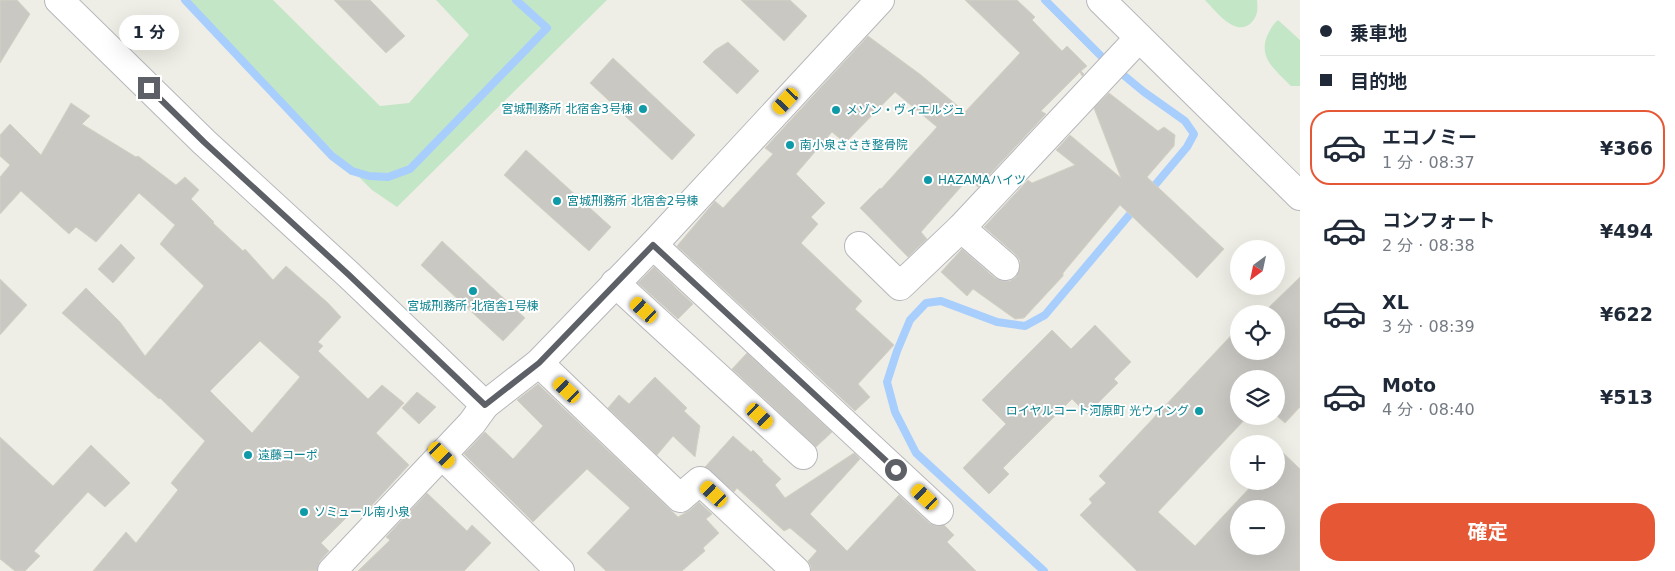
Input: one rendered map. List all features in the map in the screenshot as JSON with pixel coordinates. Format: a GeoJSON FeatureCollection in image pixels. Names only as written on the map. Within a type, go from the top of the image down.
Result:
{"type":"FeatureCollection","features":[{"type":"Feature","properties":{"kind":"street"},"geometry":{"type":"LineString","coordinates":[[59,0],[204,142],[349,275],[485,405]]}},
{"type":"Feature","properties":{"kind":"street"},"geometry":{"type":"LineString","coordinates":[[332,571],[472,423],[485,405],[539,363],[653,245],[880,0]]}},
{"type":"Feature","properties":{"kind":"street"},"geometry":{"type":"LineString","coordinates":[[1101,0],[1300,196]]}},
{"type":"Feature","properties":{"kind":"street"},"geometry":{"type":"LineString","coordinates":[[859,246],[900,286],[961,228],[1139,38]]}},
{"type":"Feature","properties":{"kind":"street"},"geometry":{"type":"LineString","coordinates":[[961,228],[1005,266]]}},
{"type":"Feature","properties":{"kind":"street"},"geometry":{"type":"LineString","coordinates":[[653,245],[939,511]]}},
{"type":"Feature","properties":{"kind":"street"},"geometry":{"type":"LineString","coordinates":[[616,283],[803,455]]}},
{"type":"Feature","properties":{"kind":"street"},"geometry":{"type":"LineString","coordinates":[[539,363],[680,498],[700,481],[796,571]]}},
{"type":"Feature","properties":{"kind":"street"},"geometry":{"type":"LineString","coordinates":[[442,455],[560,571]]}},
{"type":"Feature","properties":{"kind":"green space"},"geometry":{"type":"Polygon","coordinates":[[[181,0],[273,0],[380,106],[409,103],[469,35],[436,0],[607,0],[397,207],[372,190],[181,0]]]}},
{"type":"Feature","properties":{"kind":"green space"},"geometry":{"type":"Polygon","coordinates":[[[1205,0],[1257,0],[1256,14],[1252,22],[1246,26],[1239,27],[1227,22],[1205,0]]]}},
{"type":"Feature","properties":{"kind":"green space"},"geometry":{"type":"Polygon","coordinates":[[[1278,20],[1300,40],[1300,86],[1291,86],[1275,70],[1267,58],[1265,44],[1267,36],[1278,20]]]}},
{"type":"Feature","properties":{"kind":"building"},"geometry":{"type":"Polygon","coordinates":[[[0,0],[17,0],[30,14],[0,63],[0,0]]]}},
{"type":"Feature","properties":{"kind":"building"},"geometry":{"type":"Polygon","coordinates":[[[334,0],[370,0],[405,36],[386,53],[334,0]]]}},
{"type":"Feature","properties":{"kind":"building"},"geometry":{"type":"Polygon","coordinates":[[[741,0],[790,0],[807,16],[784,41],[741,0]]]}},
{"type":"Feature","properties":{"kind":"building"},"geometry":{"type":"Polygon","coordinates":[[[965,0],[1017,0],[1035,17],[1032,20],[1062,51],[1067,46],[1087,66],[1081,71],[1084,74],[1082,76],[1080,72],[1041,111],[1046,114],[978,187],[968,179],[921,232],[927,239],[908,257],[860,208],[881,189],[937,127],[895,92],[845,143],[832,132],[796,174],[825,203],[811,217],[818,224],[801,243],[862,301],[855,309],[894,345],[858,384],[870,397],[855,411],[677,246],[715,201],[723,208],[773,154],[765,148],[868,36],[921,75],[965,112],[1020,53],[965,0]]]}},
{"type":"Feature","properties":{"kind":"building"},"geometry":{"type":"Polygon","coordinates":[[[728,42],[759,71],[737,94],[703,62],[715,50],[728,42]]]}},
{"type":"Feature","properties":{"kind":"building","name":"宮城刑務所 北宿舎3号棟"},"geometry":{"type":"Polygon","coordinates":[[[613,58],[695,135],[672,160],[590,83],[613,58]]]}},
{"type":"Feature","properties":{"kind":"building"},"geometry":{"type":"Polygon","coordinates":[[[1109,93],[1158,131],[1164,127],[1175,135],[1174,146],[1147,177],[1224,249],[1197,278],[1120,205],[1063,273],[1063,276],[1024,318],[1015,319],[973,289],[967,296],[941,272],[962,249],[995,278],[1010,281],[1016,277],[1020,268],[1020,260],[984,227],[1028,180],[1032,183],[1075,165],[1056,150],[1070,135],[1121,178],[1094,108],[1109,93]]]}},
{"type":"Feature","properties":{"kind":"building"},"geometry":{"type":"Polygon","coordinates":[[[71,103],[90,116],[82,124],[136,157],[138,156],[176,185],[185,177],[199,190],[191,199],[243,251],[245,249],[273,280],[286,266],[341,317],[318,342],[323,346],[318,351],[368,399],[382,385],[404,403],[376,433],[409,465],[363,515],[356,508],[321,543],[329,551],[320,561],[317,571],[93,571],[126,532],[136,543],[178,490],[171,483],[205,441],[160,398],[62,313],[86,288],[120,322],[145,356],[204,286],[160,244],[175,225],[139,193],[96,242],[76,227],[69,234],[21,191],[0,214],[0,177],[10,165],[0,156],[0,135],[10,124],[41,155],[71,103]],[[260,341],[210,391],[252,433],[300,377],[260,341]]]}},
{"type":"Feature","properties":{"kind":"building","name":"宮城刑務所 北宿舎2号棟"},"geometry":{"type":"Polygon","coordinates":[[[526,150],[611,227],[589,251],[504,175],[526,150]]]}},
{"type":"Feature","properties":{"kind":"building","name":"宮城刑務所 北宿舎1号棟"},"geometry":{"type":"Polygon","coordinates":[[[442,241],[525,318],[503,341],[421,265],[442,241]]]}},
{"type":"Feature","properties":{"kind":"building"},"geometry":{"type":"Polygon","coordinates":[[[121,244],[135,258],[113,283],[98,269],[121,244]]]}},
{"type":"Feature","properties":{"kind":"building"},"geometry":{"type":"Polygon","coordinates":[[[654,267],[693,304],[678,319],[638,283],[654,267]]]}},
{"type":"Feature","properties":{"kind":"building"},"geometry":{"type":"Polygon","coordinates":[[[1300,277],[1300,407],[1285,423],[1285,370],[1230,370],[1230,425],[1240,425],[1158,512],[1195,546],[1230,509],[1230,555],[1285,555],[1285,500],[1238,500],[1248,490],[1285,490],[1285,455],[1300,469],[1300,571],[1137,571],[1080,515],[1092,503],[1089,499],[1106,483],[1099,476],[1230,337],[1230,360],[1285,360],[1285,305],[1271,305],[1282,295],[1285,295],[1285,292],[1300,277]]]}},
{"type":"Feature","properties":{"kind":"building"},"geometry":{"type":"Polygon","coordinates":[[[0,279],[27,305],[0,335],[0,279]]]}},
{"type":"Feature","properties":{"kind":"building"},"geometry":{"type":"Polygon","coordinates":[[[1095,325],[1131,362],[1114,379],[1118,383],[1087,414],[1072,399],[1003,468],[1009,474],[989,494],[963,468],[1006,424],[982,400],[1052,330],[1071,349],[1095,325]]]}},
{"type":"Feature","properties":{"kind":"building"},"geometry":{"type":"Polygon","coordinates":[[[747,353],[832,432],[816,447],[732,369],[747,353]]]}},
{"type":"Feature","properties":{"kind":"building"},"geometry":{"type":"Polygon","coordinates":[[[655,377],[687,408],[684,411],[700,426],[695,457],[673,436],[657,455],[608,408],[619,395],[629,404],[655,377]]]}},
{"type":"Feature","properties":{"kind":"building"},"geometry":{"type":"Polygon","coordinates":[[[538,384],[678,517],[699,502],[712,514],[706,519],[719,533],[703,548],[705,551],[682,571],[606,571],[587,553],[630,508],[587,469],[533,522],[464,454],[485,432],[513,459],[543,426],[517,400],[538,384]]]}},
{"type":"Feature","properties":{"kind":"building"},"geometry":{"type":"Polygon","coordinates":[[[417,392],[436,407],[419,424],[402,408],[417,392]]]}},
{"type":"Feature","properties":{"kind":"building"},"geometry":{"type":"Polygon","coordinates":[[[733,436],[751,452],[753,450],[781,479],[775,485],[785,498],[854,453],[860,459],[810,514],[847,551],[899,495],[929,523],[936,526],[944,525],[954,535],[947,542],[976,571],[811,571],[808,561],[817,551],[790,528],[784,531],[737,488],[734,492],[705,467],[733,436]]]}},
{"type":"Feature","properties":{"kind":"building"},"geometry":{"type":"Polygon","coordinates":[[[0,437],[53,486],[91,445],[130,483],[105,507],[88,492],[34,551],[40,556],[25,571],[15,571],[0,559],[0,437]]]}},
{"type":"Feature","properties":{"kind":"building"},"geometry":{"type":"Polygon","coordinates":[[[427,493],[467,531],[472,525],[491,543],[464,571],[358,571],[390,540],[386,537],[427,493]]]}},
{"type":"Feature","properties":{"kind":"waterway"},"geometry":{"type":"LineString","coordinates":[[185,0],[332,156],[352,171],[369,176],[388,177],[410,169],[547,28],[516,0]]}},
{"type":"Feature","properties":{"kind":"waterway"},"geometry":{"type":"LineString","coordinates":[[1045,0],[1105,60]]}},
{"type":"Feature","properties":{"kind":"waterway"},"geometry":{"type":"LineString","coordinates":[[1121,73],[1185,121],[1194,134],[1187,147],[1150,191]]}},
{"type":"Feature","properties":{"kind":"waterway"},"geometry":{"type":"LineString","coordinates":[[1044,571],[916,453],[895,412],[887,382],[910,320],[926,303],[941,301],[997,322],[1025,326],[1045,315],[1136,207]]}},
{"type":"Feature","properties":{"kind":"place","name":"宮城刑務所 北宿舎3号棟"},"geometry":{"type":"Point","coordinates":[643,109]}},
{"type":"Feature","properties":{"kind":"place","name":"メゾン・ヴィエルジュ"},"geometry":{"type":"Point","coordinates":[836,110]}},
{"type":"Feature","properties":{"kind":"place","name":"南小泉ささき整骨院"},"geometry":{"type":"Point","coordinates":[790,145]}},
{"type":"Feature","properties":{"kind":"place","name":"HAZAMAハイツ"},"geometry":{"type":"Point","coordinates":[928,180]}},
{"type":"Feature","properties":{"kind":"place","name":"宮城刑務所 北宿舎2号棟"},"geometry":{"type":"Point","coordinates":[557,201]}},
{"type":"Feature","properties":{"kind":"place","name":"宮城刑務所 北宿舎1号棟"},"geometry":{"type":"Point","coordinates":[473,291]}},
{"type":"Feature","properties":{"kind":"place","name":"ロイヤルコート河原町 光ウイング"},"geometry":{"type":"Point","coordinates":[1199,411]}},
{"type":"Feature","properties":{"kind":"place","name":"遠藤コーポ"},"geometry":{"type":"Point","coordinates":[248,455]}},
{"type":"Feature","properties":{"kind":"place","name":"ソミュール南小泉"},"geometry":{"type":"Point","coordinates":[304,512]}},
{"type":"Feature","properties":{"kind":"route"},"geometry":{"type":"LineString","coordinates":[[149,88],[204,142],[349,275],[485,405],[539,363],[653,245],[896,470]]}}]}
